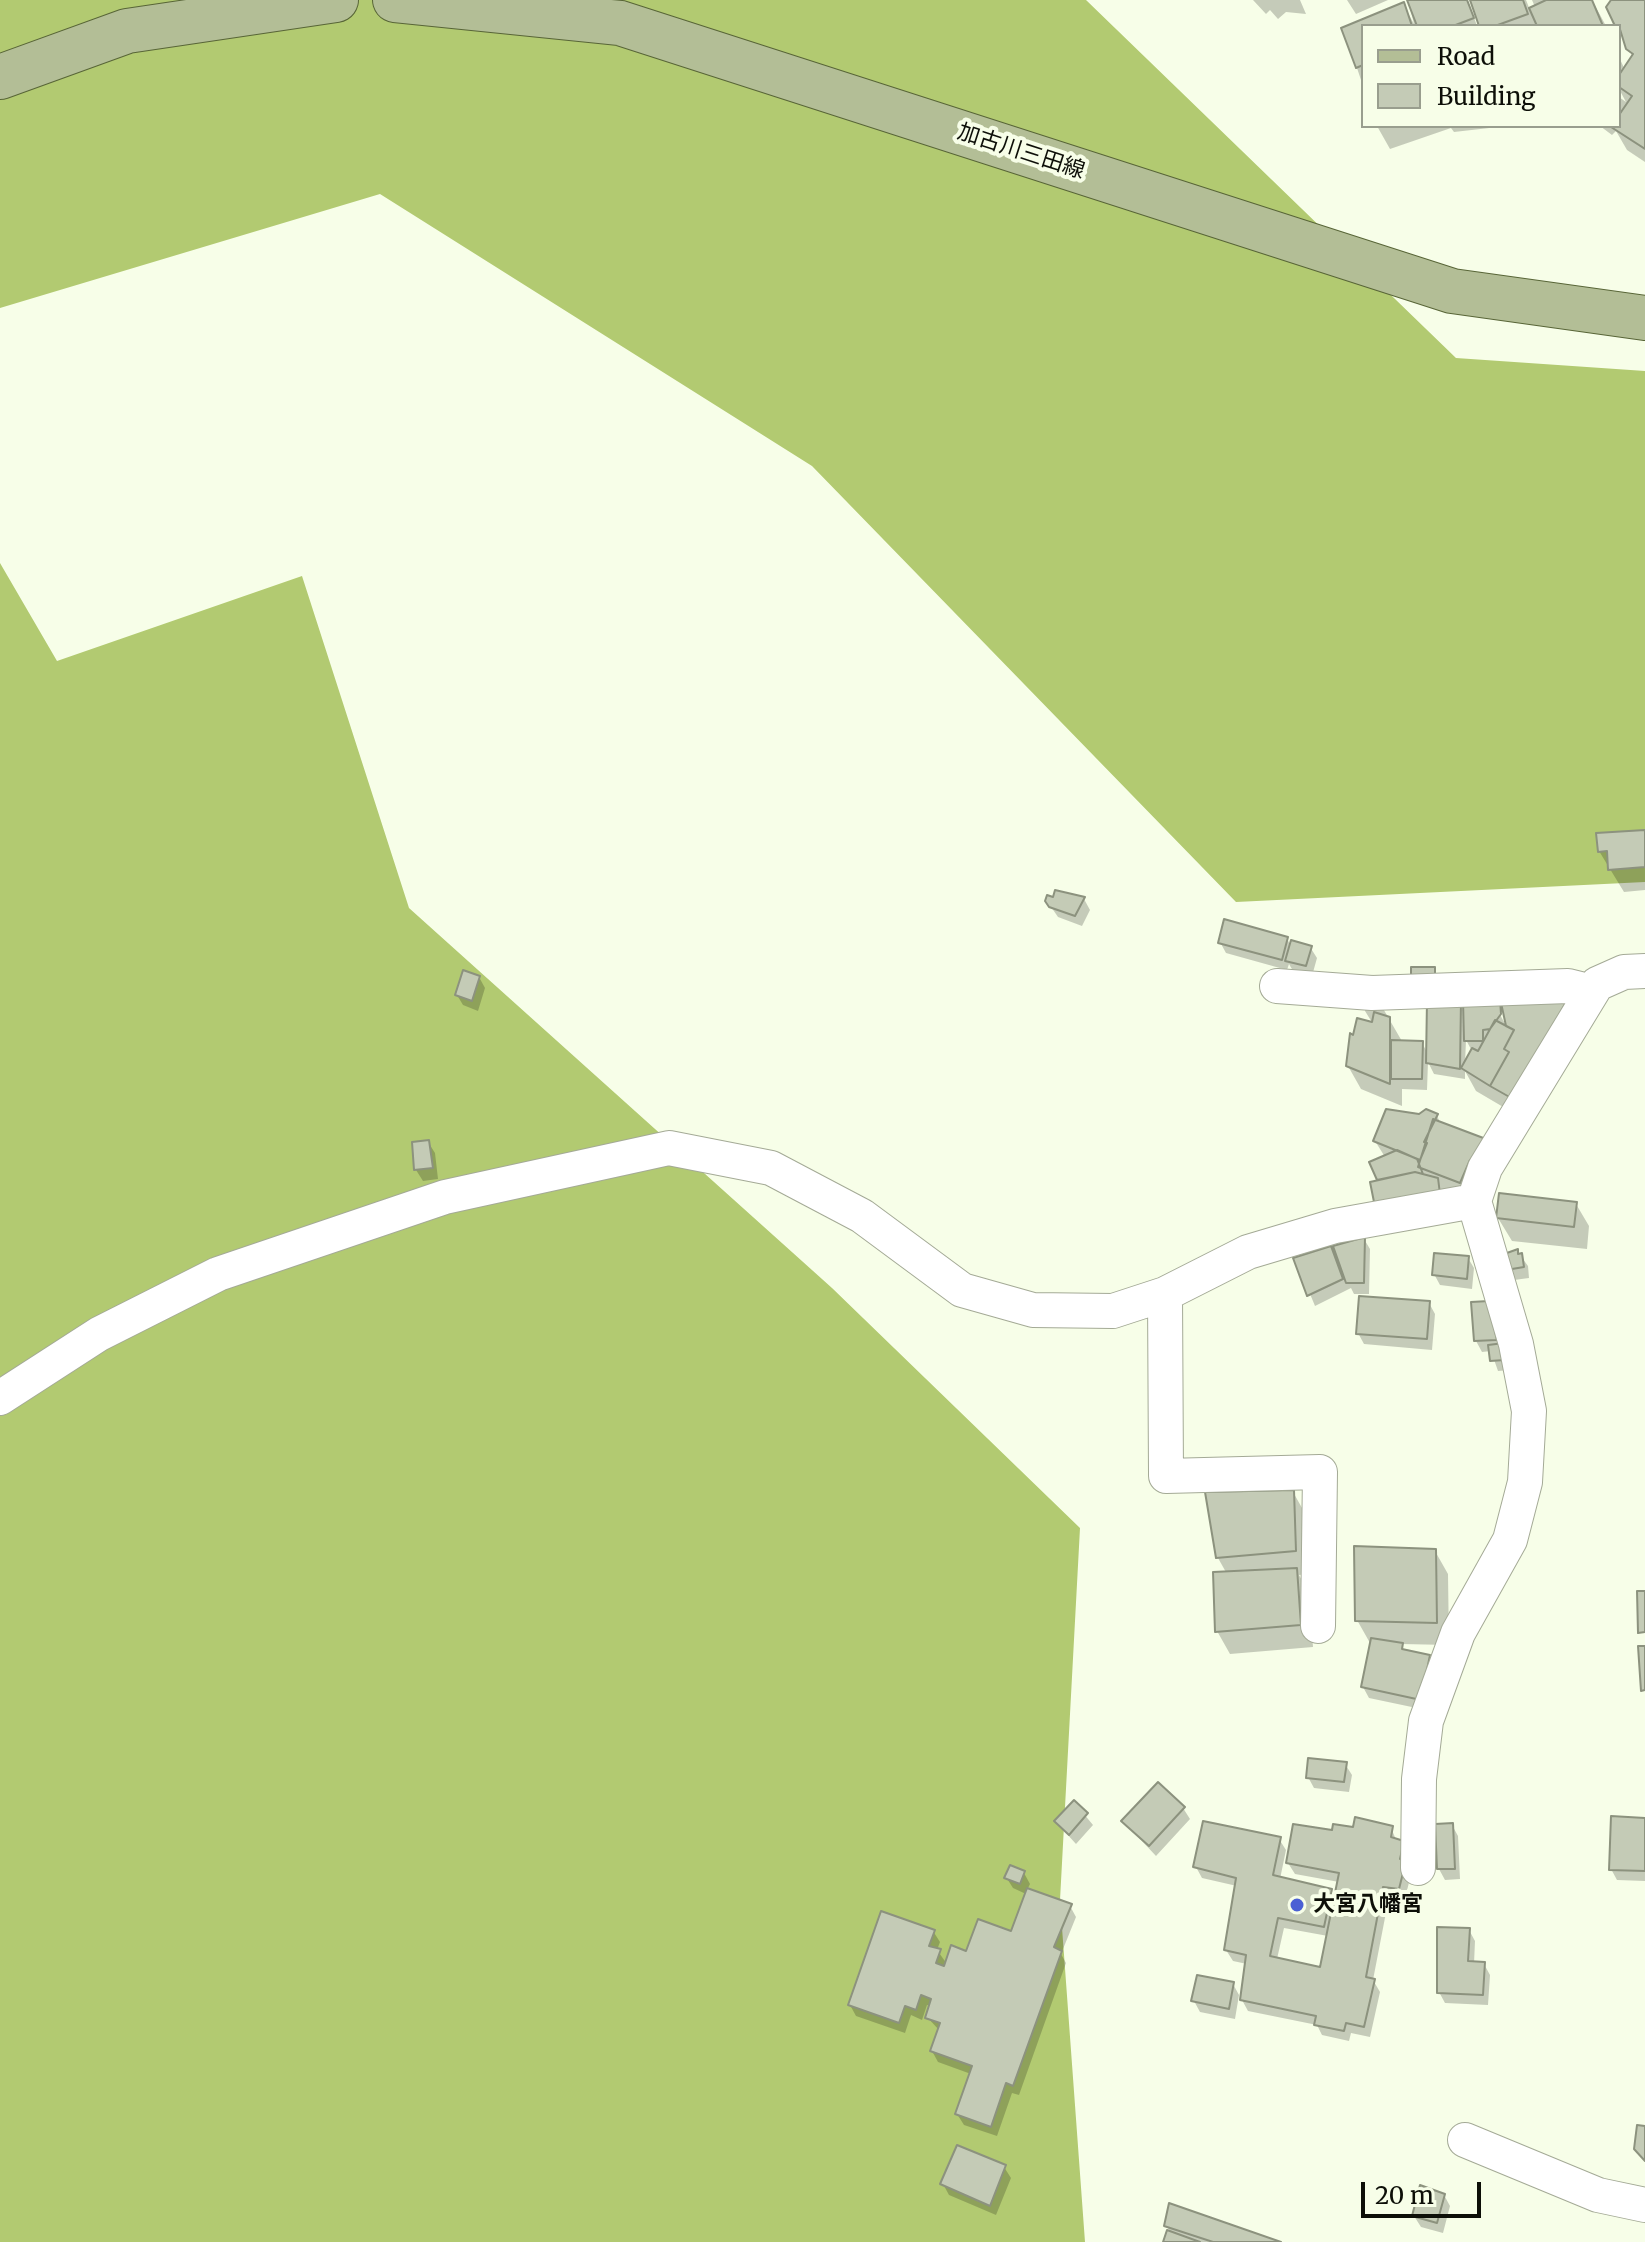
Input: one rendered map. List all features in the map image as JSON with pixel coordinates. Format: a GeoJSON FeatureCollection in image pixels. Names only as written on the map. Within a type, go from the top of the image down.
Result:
{"type":"FeatureCollection","features":[{"type":"Feature","properties":{"kind":"main road"},"geometry":{"type":"LineString","coordinates":[[0,77],[127,31],[336,0]]}},
{"type":"Feature","properties":{"kind":"main road","name":"加古川三田線"},"geometry":{"type":"LineString","coordinates":[[395,0],[620,23],[1452,291],[1645,318]]}},
{"type":"Feature","properties":{"kind":"street"},"geometry":{"type":"LineString","coordinates":[[1418,1868],[1419,1779],[1426,1721],[1458,1633],[1510,1540],[1525,1482],[1529,1411],[1516,1344],[1474,1201],[1485,1168],[1597,984],[1624,972],[1645,971]]}},
{"type":"Feature","properties":{"kind":"street"},"geometry":{"type":"LineString","coordinates":[[1277,986],[1372,993],[1568,986],[1592,992]]}},
{"type":"Feature","properties":{"kind":"street"},"geometry":{"type":"LineString","coordinates":[[0,1398],[99,1334],[218,1274],[445,1197],[669,1148],[771,1168],[862,1216],[962,1290],[1033,1310],[1113,1311],[1165,1294],[1248,1252],[1335,1226],[1474,1201]]}},
{"type":"Feature","properties":{"kind":"street"},"geometry":{"type":"LineString","coordinates":[[1165,1294],[1166,1476],[1320,1472],[1318,1626]]}},
{"type":"Feature","properties":{"kind":"street"},"geometry":{"type":"LineString","coordinates":[[1465,2140],[1598,2195],[1645,2205]]}},
{"type":"Feature","properties":{"kind":"green space"},"geometry":{"type":"Polygon","coordinates":[[[0,0],[1086,0],[1456,358],[1645,371],[1645,882],[1236,902],[812,466],[380,194],[0,308],[0,0]]]}},
{"type":"Feature","properties":{"kind":"green space"},"geometry":{"type":"Polygon","coordinates":[[[0,563],[57,661],[302,576],[409,908],[832,1288],[1080,1528],[1060,1900],[1085,2242],[0,2242],[0,563]]]}},
{"type":"Feature","properties":{"kind":"building"},"geometry":{"type":"Polygon","coordinates":[[[1407,0],[1467,0],[1474,18],[1458,24],[1416,24],[1407,0]]]}},
{"type":"Feature","properties":{"kind":"building"},"geometry":{"type":"Polygon","coordinates":[[[1470,0],[1523,0],[1528,14],[1500,24],[1478,24],[1470,0]]]}},
{"type":"Feature","properties":{"kind":"building"},"geometry":{"type":"Polygon","coordinates":[[[1546,0],[1592,0],[1602,24],[1536,24],[1529,8],[1546,0]]]}},
{"type":"Feature","properties":{"kind":"building"},"geometry":{"type":"Polygon","coordinates":[[[1611,0],[1645,0],[1645,149],[1613,128],[1621,128],[1621,112],[1632,96],[1621,88],[1621,72],[1633,54],[1626,49],[1621,24],[1614,24],[1606,7],[1611,0]]]}},
{"type":"Feature","properties":{"kind":"building"},"geometry":{"type":"Polygon","coordinates":[[[1404,2],[1411,24],[1361,24],[1361,66],[1356,68],[1341,28],[1404,2]]]}},
{"type":"Feature","properties":{"kind":"building"},"geometry":{"type":"Polygon","coordinates":[[[1645,830],[1645,867],[1608,870],[1607,851],[1598,852],[1596,833],[1645,830]]]}},
{"type":"Feature","properties":{"kind":"building"},"geometry":{"type":"Polygon","coordinates":[[[1055,890],[1085,897],[1075,916],[1049,907],[1045,901],[1047,895],[1053,897],[1055,890]]]}},
{"type":"Feature","properties":{"kind":"building"},"geometry":{"type":"Polygon","coordinates":[[[1224,919],[1288,937],[1282,960],[1218,943],[1224,919]]]}},
{"type":"Feature","properties":{"kind":"building"},"geometry":{"type":"Polygon","coordinates":[[[1291,940],[1312,946],[1306,966],[1285,961],[1291,940]]]}},
{"type":"Feature","properties":{"kind":"building"},"geometry":{"type":"Polygon","coordinates":[[[1411,967],[1435,967],[1435,980],[1411,980],[1411,967]]]}},
{"type":"Feature","properties":{"kind":"building"},"geometry":{"type":"Polygon","coordinates":[[[463,970],[480,976],[472,1001],[455,995],[463,970]]]}},
{"type":"Feature","properties":{"kind":"building"},"geometry":{"type":"Polygon","coordinates":[[[1570,995],[1513,1099],[1490,1086],[1509,1052],[1504,1049],[1514,1030],[1506,1026],[1500,998],[1570,995]]]}},
{"type":"Feature","properties":{"kind":"building"},"geometry":{"type":"Polygon","coordinates":[[[1500,999],[1501,1014],[1490,1029],[1483,1030],[1483,1041],[1464,1041],[1463,1000],[1500,999]]]}},
{"type":"Feature","properties":{"kind":"building"},"geometry":{"type":"Polygon","coordinates":[[[1427,1000],[1461,1000],[1460,1069],[1426,1063],[1427,1000]]]}},
{"type":"Feature","properties":{"kind":"building"},"geometry":{"type":"Polygon","coordinates":[[[1374,1012],[1390,1017],[1390,1084],[1346,1066],[1350,1033],[1353,1035],[1357,1018],[1372,1022],[1374,1012]]]}},
{"type":"Feature","properties":{"kind":"building"},"geometry":{"type":"Polygon","coordinates":[[[1495,1020],[1514,1030],[1504,1049],[1509,1052],[1490,1086],[1461,1068],[1472,1048],[1478,1051],[1495,1020]]]}},
{"type":"Feature","properties":{"kind":"building"},"geometry":{"type":"Polygon","coordinates":[[[1391,1040],[1423,1041],[1422,1079],[1391,1079],[1391,1040]]]}},
{"type":"Feature","properties":{"kind":"building"},"geometry":{"type":"Polygon","coordinates":[[[1386,1109],[1419,1114],[1426,1109],[1438,1114],[1424,1142],[1427,1143],[1420,1160],[1373,1141],[1386,1109]]]}},
{"type":"Feature","properties":{"kind":"building"},"geometry":{"type":"Polygon","coordinates":[[[1433,1119],[1486,1139],[1477,1162],[1470,1160],[1460,1183],[1418,1167],[1433,1119]]]}},
{"type":"Feature","properties":{"kind":"building"},"geometry":{"type":"Polygon","coordinates":[[[429,1140],[433,1168],[414,1170],[412,1142],[429,1140]]]}},
{"type":"Feature","properties":{"kind":"building"},"geometry":{"type":"Polygon","coordinates":[[[1397,1150],[1417,1159],[1423,1174],[1415,1172],[1377,1180],[1369,1162],[1397,1150]]]}},
{"type":"Feature","properties":{"kind":"building"},"geometry":{"type":"Polygon","coordinates":[[[1415,1172],[1438,1178],[1440,1194],[1375,1207],[1370,1182],[1415,1172]]]}},
{"type":"Feature","properties":{"kind":"building"},"geometry":{"type":"Polygon","coordinates":[[[1499,1193],[1577,1202],[1574,1227],[1496,1218],[1499,1193]]]}},
{"type":"Feature","properties":{"kind":"building"},"geometry":{"type":"Polygon","coordinates":[[[1365,1237],[1364,1283],[1346,1283],[1333,1246],[1365,1237]]]}},
{"type":"Feature","properties":{"kind":"building"},"geometry":{"type":"Polygon","coordinates":[[[1331,1246],[1343,1279],[1307,1296],[1293,1258],[1331,1246]]]}},
{"type":"Feature","properties":{"kind":"building"},"geometry":{"type":"Polygon","coordinates":[[[1518,1249],[1518,1254],[1522,1253],[1524,1267],[1506,1270],[1504,1254],[1518,1249]]]}},
{"type":"Feature","properties":{"kind":"building"},"geometry":{"type":"Polygon","coordinates":[[[1434,1253],[1469,1256],[1467,1279],[1432,1275],[1434,1253]]]}},
{"type":"Feature","properties":{"kind":"building"},"geometry":{"type":"Polygon","coordinates":[[[1359,1296],[1430,1301],[1427,1339],[1356,1334],[1359,1296]]]}},
{"type":"Feature","properties":{"kind":"building"},"geometry":{"type":"Polygon","coordinates":[[[1489,1301],[1497,1340],[1474,1341],[1471,1302],[1489,1301]]]}},
{"type":"Feature","properties":{"kind":"building"},"geometry":{"type":"Polygon","coordinates":[[[1504,1343],[1505,1360],[1490,1361],[1488,1345],[1504,1343]]]}},
{"type":"Feature","properties":{"kind":"building"},"geometry":{"type":"Polygon","coordinates":[[[1294,1490],[1296,1551],[1216,1558],[1205,1492],[1294,1490]]]}},
{"type":"Feature","properties":{"kind":"building"},"geometry":{"type":"Polygon","coordinates":[[[1354,1546],[1436,1549],[1437,1623],[1355,1621],[1354,1546]]]}},
{"type":"Feature","properties":{"kind":"building"},"geometry":{"type":"Polygon","coordinates":[[[1297,1568],[1301,1625],[1215,1632],[1213,1572],[1297,1568]]]}},
{"type":"Feature","properties":{"kind":"building"},"geometry":{"type":"Polygon","coordinates":[[[1637,1591],[1645,1591],[1645,1632],[1638,1633],[1637,1591]]]}},
{"type":"Feature","properties":{"kind":"building"},"geometry":{"type":"Polygon","coordinates":[[[1371,1638],[1403,1643],[1402,1649],[1430,1655],[1421,1700],[1361,1687],[1371,1638]]]}},
{"type":"Feature","properties":{"kind":"building"},"geometry":{"type":"Polygon","coordinates":[[[1638,1646],[1645,1646],[1645,1690],[1641,1691],[1638,1646]]]}},
{"type":"Feature","properties":{"kind":"building"},"geometry":{"type":"Polygon","coordinates":[[[1308,1758],[1347,1762],[1344,1782],[1306,1778],[1308,1758]]]}},
{"type":"Feature","properties":{"kind":"building"},"geometry":{"type":"Polygon","coordinates":[[[1158,1782],[1185,1807],[1149,1846],[1121,1821],[1158,1782]]]}},
{"type":"Feature","properties":{"kind":"building"},"geometry":{"type":"Polygon","coordinates":[[[1074,1800],[1088,1813],[1069,1835],[1054,1821],[1074,1800]]]}},
{"type":"Feature","properties":{"kind":"building"},"geometry":{"type":"Polygon","coordinates":[[[1611,1816],[1645,1818],[1645,1871],[1609,1870],[1611,1816]]]}},
{"type":"Feature","properties":{"kind":"building"},"geometry":{"type":"Polygon","coordinates":[[[1355,1817],[1393,1826],[1391,1837],[1404,1841],[1400,1859],[1406,1861],[1399,1889],[1383,1887],[1366,1977],[1375,1979],[1364,2027],[1346,2023],[1344,2031],[1314,2025],[1316,2016],[1240,2000],[1246,1955],[1224,1950],[1236,1878],[1193,1867],[1203,1821],[1281,1837],[1273,1875],[1332,1889],[1324,1927],[1278,1918],[1270,1956],[1320,1967],[1339,1873],[1286,1863],[1293,1824],[1332,1830],[1333,1824],[1353,1827],[1355,1817]]]}},
{"type":"Feature","properties":{"kind":"building"},"geometry":{"type":"Polygon","coordinates":[[[1453,1823],[1455,1869],[1437,1869],[1435,1824],[1453,1823]]]}},
{"type":"Feature","properties":{"kind":"building"},"geometry":{"type":"Polygon","coordinates":[[[1010,1865],[1025,1871],[1020,1884],[1004,1878],[1010,1865]]]}},
{"type":"Feature","properties":{"kind":"building"},"geometry":{"type":"Polygon","coordinates":[[[1027,1888],[1072,1904],[1054,1947],[1062,1951],[1013,2086],[1006,2083],[991,2127],[955,2114],[972,2066],[930,2051],[940,2023],[925,2018],[931,1999],[921,1995],[916,2010],[905,2006],[899,2023],[848,2005],[881,1911],[935,1930],[929,1946],[941,1949],[936,1963],[944,1966],[951,1945],[966,1951],[978,1919],[1011,1931],[1027,1888]]]}},
{"type":"Feature","properties":{"kind":"building"},"geometry":{"type":"Polygon","coordinates":[[[1437,1927],[1470,1928],[1468,1961],[1485,1962],[1483,1995],[1437,1993],[1437,1927]]]}},
{"type":"Feature","properties":{"kind":"building"},"geometry":{"type":"Polygon","coordinates":[[[1197,1975],[1234,1982],[1229,2009],[1191,2001],[1197,1975]]]}},
{"type":"Feature","properties":{"kind":"building"},"geometry":{"type":"Polygon","coordinates":[[[1637,2125],[1645,2126],[1645,2161],[1634,2149],[1637,2125]]]}},
{"type":"Feature","properties":{"kind":"building"},"geometry":{"type":"Polygon","coordinates":[[[957,2145],[1006,2165],[990,2206],[940,2184],[957,2145]]]}},
{"type":"Feature","properties":{"kind":"building"},"geometry":{"type":"Polygon","coordinates":[[[1420,2185],[1445,2194],[1437,2223],[1412,2216],[1420,2185]]]}},
{"type":"Feature","properties":{"kind":"building"},"geometry":{"type":"Polygon","coordinates":[[[1169,2203],[1281,2242],[1213,2242],[1164,2226],[1169,2203]]]}},
{"type":"Feature","properties":{"kind":"building"},"geometry":{"type":"Polygon","coordinates":[[[1167,2230],[1200,2242],[1163,2242],[1167,2230]]]}},
{"type":"Feature","properties":{"kind":"place","name":"大宮八幡宮"},"geometry":{"type":"Point","coordinates":[1297,1905]}}]}
